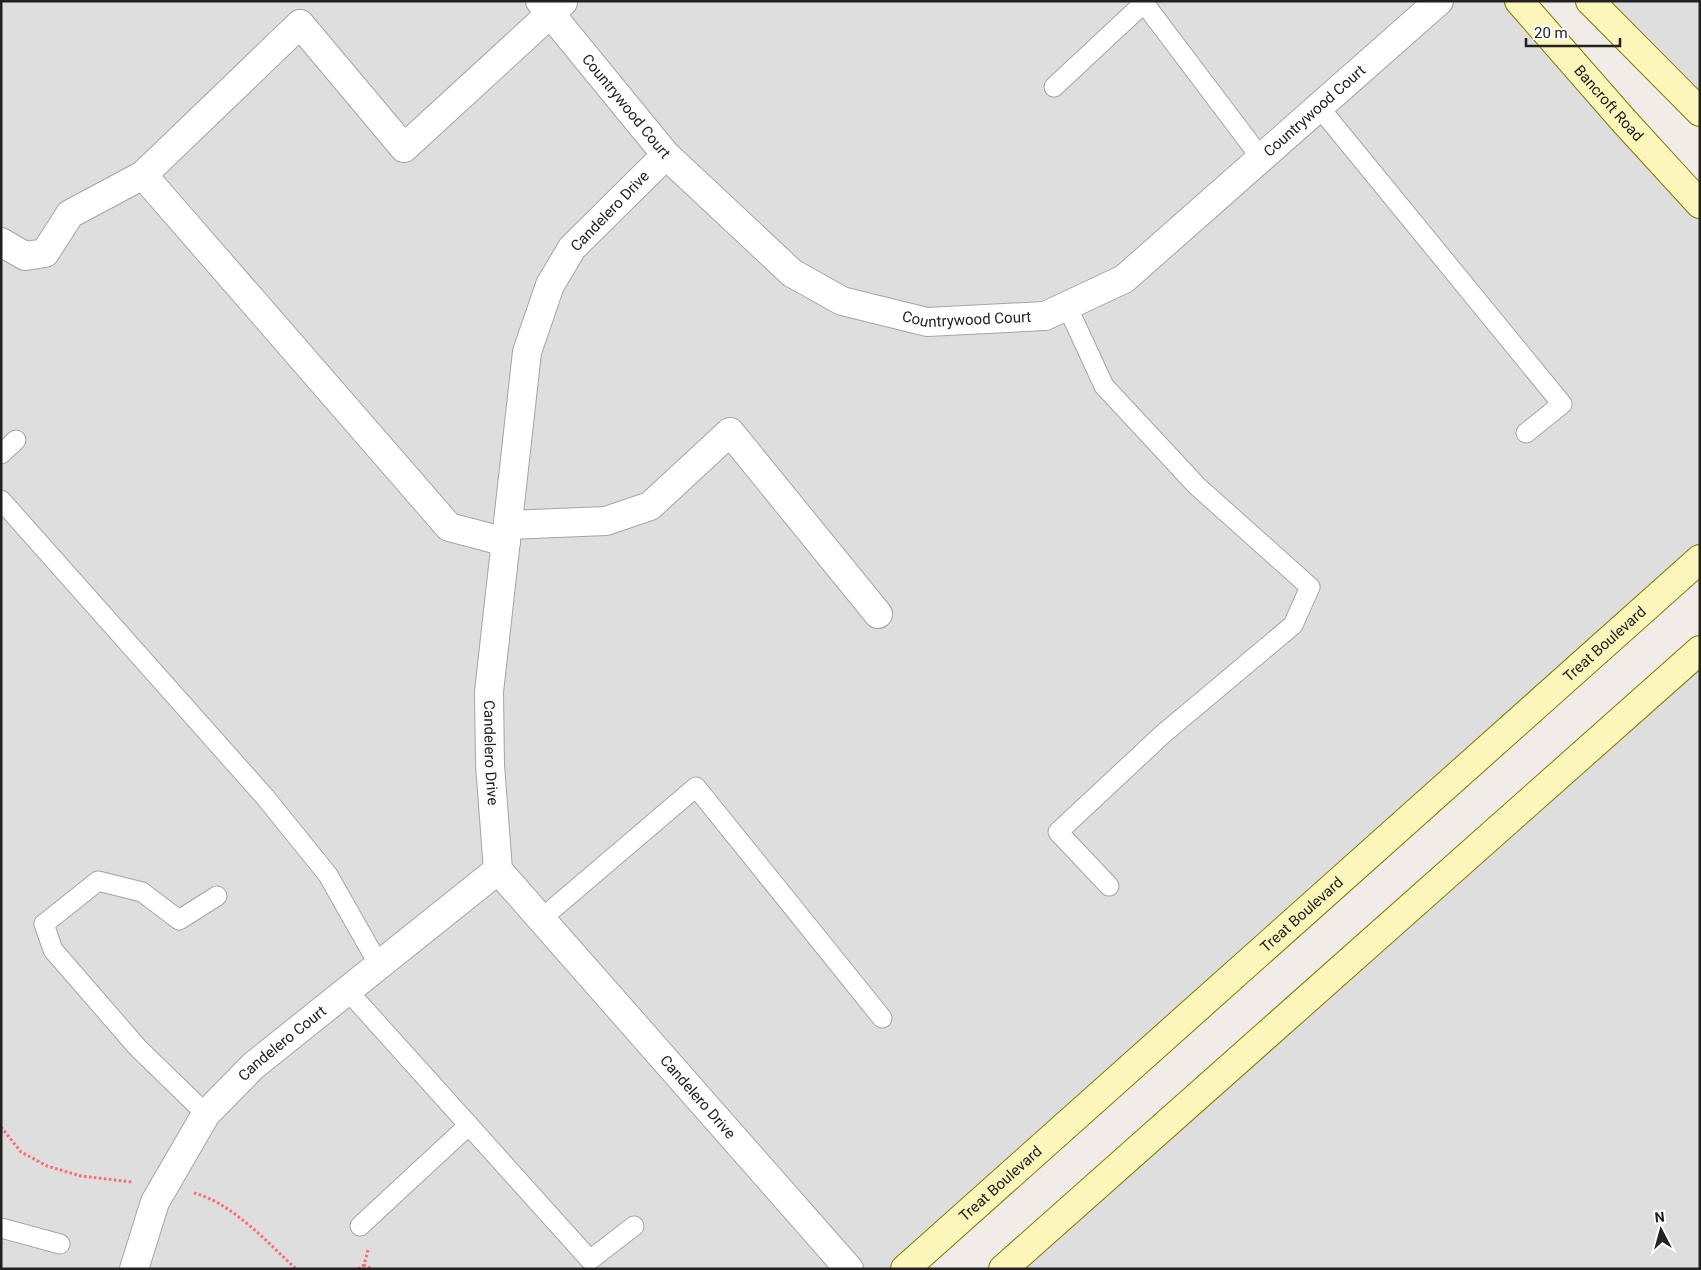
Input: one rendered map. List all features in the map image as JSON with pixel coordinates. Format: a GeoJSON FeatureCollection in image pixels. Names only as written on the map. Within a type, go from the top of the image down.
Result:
{"type":"FeatureCollection","features":[{"type":"Feature","properties":{"kind":"main road","name":"Bancroft Road"},"geometry":{"type":"LineString","coordinates":[[1519,1],[1700,204]]}},
{"type":"Feature","properties":{"kind":"main road"},"geometry":{"type":"LineString","coordinates":[[1590,1],[1700,112]]}},
{"type":"Feature","properties":{"kind":"main road","name":"Treat Boulevard"},"geometry":{"type":"LineString","coordinates":[[905,1269],[1700,559]]}},
{"type":"Feature","properties":{"kind":"main road"},"geometry":{"type":"LineString","coordinates":[[1003,1269],[1700,650]]}},
{"type":"Feature","properties":{"kind":"street","name":"Countrywood Court"},"geometry":{"type":"LineString","coordinates":[[551,5],[666,155],[792,273],[842,301],[927,322],[1045,316],[1124,279],[1439,1]]}},
{"type":"Feature","properties":{"kind":"street"},"geometry":{"type":"LineString","coordinates":[[1,242],[25,256],[45,253],[70,214],[143,175],[300,24],[404,148],[551,5]]}},
{"type":"Feature","properties":{"kind":"street","name":"Candelero Drive"},"geometry":{"type":"LineString","coordinates":[[666,155],[572,248],[550,285],[527,352],[489,692],[490,765],[498,870],[849,1269]]}},
{"type":"Feature","properties":{"kind":"street"},"geometry":{"type":"LineString","coordinates":[[143,175],[449,527],[507,533],[606,521],[650,506],[730,432],[878,614]]}},
{"type":"Feature","properties":{"kind":"street","name":"Candelero Court"},"geometry":{"type":"LineString","coordinates":[[134,1269],[155,1202],[206,1114],[253,1066],[498,870]]}},
{"type":"Feature","properties":{"kind":"lane"},"geometry":{"type":"LineString","coordinates":[[1054,87],[1145,2],[1261,158]]}},
{"type":"Feature","properties":{"kind":"lane"},"geometry":{"type":"LineString","coordinates":[[1319,107],[1562,404],[1526,433]]}},
{"type":"Feature","properties":{"kind":"lane"},"geometry":{"type":"LineString","coordinates":[[1067,306],[1104,386],[1196,486],[1310,587],[1293,625],[1163,734],[1058,832],[1109,886]]}},
{"type":"Feature","properties":{"kind":"lane"},"geometry":{"type":"LineString","coordinates":[[1,454],[16,440]]}},
{"type":"Feature","properties":{"kind":"lane"},"geometry":{"type":"LineString","coordinates":[[1,500],[265,798],[328,874],[380,965]]}},
{"type":"Feature","properties":{"kind":"lane"},"geometry":{"type":"LineString","coordinates":[[541,919],[696,787],[882,1018]]}},
{"type":"Feature","properties":{"kind":"lane"},"geometry":{"type":"LineString","coordinates":[[206,1114],[138,1048],[53,950],[44,924],[98,880],[142,892],[179,920],[217,896]]}},
{"type":"Feature","properties":{"kind":"lane"},"geometry":{"type":"LineString","coordinates":[[348,991],[590,1260],[634,1226]]}},
{"type":"Feature","properties":{"kind":"lane"},"geometry":{"type":"LineString","coordinates":[[360,1226],[469,1125]]}},
{"type":"Feature","properties":{"kind":"lane"},"geometry":{"type":"LineString","coordinates":[[1,1228],[60,1244]]}},
{"type":"Feature","properties":{"kind":"path"},"geometry":{"type":"LineString","coordinates":[[358,1269],[364,1265]]}},
{"type":"Feature","properties":{"kind":"shaded area"},"geometry":{"type":"Polygon","coordinates":[[[1,1],[1519,1],[1700,204],[1700,559],[905,1269],[1,1269],[1,1]]]}},
{"type":"Feature","properties":{"kind":"shaded area"},"geometry":{"type":"Polygon","coordinates":[[[1590,1],[1700,1],[1700,112],[1590,1]]]}},
{"type":"Feature","properties":{"kind":"shaded area"},"geometry":{"type":"Polygon","coordinates":[[[1700,650],[1700,1269],[1003,1269],[1700,650]]]}}]}
